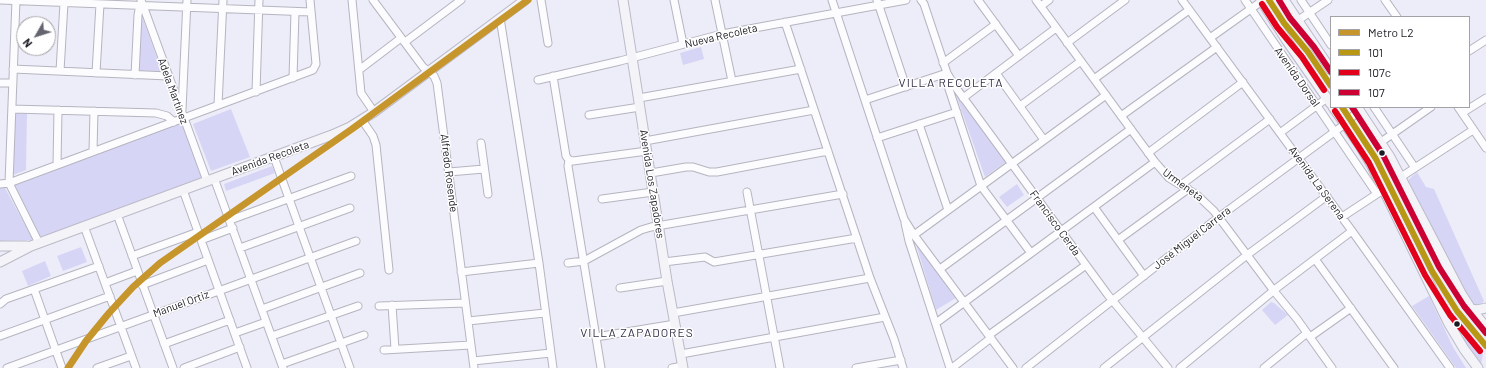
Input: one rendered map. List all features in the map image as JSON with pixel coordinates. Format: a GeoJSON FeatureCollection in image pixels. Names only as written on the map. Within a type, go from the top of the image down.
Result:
{"type":"FeatureCollection","features":[{"type":"Feature","properties":{"kind":"main road","name":"Avenida Recoleta"},"geometry":{"type":"LineString","coordinates":[[0,262],[35,244],[332,135],[362,120],[374,112],[525,0]]}},
{"type":"Feature","properties":{"kind":"main road","name":"Avenida Los Zapadores"},"geometry":{"type":"LineString","coordinates":[[623,0],[667,281],[683,367]]}},
{"type":"Feature","properties":{"kind":"main road"},"geometry":{"type":"LineString","coordinates":[[1284,0],[1330,69]]}},
{"type":"Feature","properties":{"kind":"main road","name":"Avenida Dorsal"},"geometry":{"type":"LineString","coordinates":[[1261,1],[1329,101]]}},
{"type":"Feature","properties":{"kind":"main road","name":"Avenida Dorsal"},"geometry":{"type":"LineString","coordinates":[[1334,108],[1365,155],[1381,192],[1449,324],[1478,368]]}},
{"type":"Feature","properties":{"kind":"main road"},"geometry":{"type":"LineString","coordinates":[[1358,109],[1381,142],[1401,177],[1457,287],[1471,309],[1486,327]]}},
{"type":"Feature","properties":{"kind":"main road","name":"Avenida Recoleta"},"geometry":{"type":"LineString","coordinates":[[0,246],[35,244]]}},
{"type":"Feature","properties":{"kind":"main road"},"geometry":{"type":"LineString","coordinates":[[1471,309],[1477,310],[1486,308]]}},
{"type":"Feature","properties":{"kind":"street"},"geometry":{"type":"LineString","coordinates":[[0,0],[100,4],[187,4],[223,9],[311,12]]}},
{"type":"Feature","properties":{"kind":"street"},"geometry":{"type":"LineString","coordinates":[[16,0],[9,183],[35,244]]}},
{"type":"Feature","properties":{"kind":"street"},"geometry":{"type":"LineString","coordinates":[[218,105],[223,0]]}},
{"type":"Feature","properties":{"kind":"street"},"geometry":{"type":"LineString","coordinates":[[256,92],[259,0]]}},
{"type":"Feature","properties":{"kind":"street"},"geometry":{"type":"LineString","coordinates":[[0,184],[9,183],[174,122],[183,116],[256,92],[293,78],[314,68],[316,64],[310,0]]}},
{"type":"Feature","properties":{"kind":"street"},"geometry":{"type":"LineString","coordinates":[[352,0],[361,93],[374,112]]}},
{"type":"Feature","properties":{"kind":"street","name":"Alfredo Rosende"},"geometry":{"type":"LineString","coordinates":[[373,0],[428,72],[434,76],[437,83],[473,365]]}},
{"type":"Feature","properties":{"kind":"street"},"geometry":{"type":"LineString","coordinates":[[359,70],[461,0]]}},
{"type":"Feature","properties":{"kind":"street"},"geometry":{"type":"LineString","coordinates":[[541,0],[548,43]]}},
{"type":"Feature","properties":{"kind":"street"},"geometry":{"type":"LineString","coordinates":[[674,0],[683,44]]}},
{"type":"Feature","properties":{"kind":"street"},"geometry":{"type":"LineString","coordinates":[[715,0],[732,81]]}},
{"type":"Feature","properties":{"kind":"street"},"geometry":{"type":"LineString","coordinates":[[832,0],[951,368],[1086,265]]}},
{"type":"Feature","properties":{"kind":"street","name":"Nueva Recoleta"},"geometry":{"type":"LineString","coordinates":[[538,80],[632,58],[722,34],[836,13],[878,2],[906,0]]}},
{"type":"Feature","properties":{"kind":"street","name":"Francisco Cerda"},"geometry":{"type":"LineString","coordinates":[[921,0],[924,4],[943,63],[954,86],[1112,300],[1168,368]]}},
{"type":"Feature","properties":{"kind":"street"},"geometry":{"type":"LineString","coordinates":[[978,0],[1019,56]]}},
{"type":"Feature","properties":{"kind":"street","name":"Urmeneta"},"geometry":{"type":"LineString","coordinates":[[1036,0],[1155,162],[1164,173],[1203,199],[1219,217],[1332,368]]}},
{"type":"Feature","properties":{"kind":"street"},"geometry":{"type":"LineString","coordinates":[[1040,6],[1049,0]]}},
{"type":"Feature","properties":{"kind":"street"},"geometry":{"type":"LineString","coordinates":[[1067,43],[1125,0]]}},
{"type":"Feature","properties":{"kind":"street","name":"Avenida Dorsal"},"geometry":{"type":"LineString","coordinates":[[1245,0],[1250,10],[1317,106],[1381,192]]}},
{"type":"Feature","properties":{"kind":"street"},"geometry":{"type":"LineString","coordinates":[[1301,0],[1330,43]]}},
{"type":"Feature","properties":{"kind":"street"},"geometry":{"type":"LineString","coordinates":[[1297,20],[1328,0]]}},
{"type":"Feature","properties":{"kind":"street"},"geometry":{"type":"LineString","coordinates":[[1385,0],[1396,16]]}},
{"type":"Feature","properties":{"kind":"street","name":"Avenida La Serena"},"geometry":{"type":"LineString","coordinates":[[1185,1],[1189,10],[1327,196],[1450,368]]}},
{"type":"Feature","properties":{"kind":"street"},"geometry":{"type":"LineString","coordinates":[[1210,38],[1261,1]]}},
{"type":"Feature","properties":{"kind":"street"},"geometry":{"type":"LineString","coordinates":[[878,2],[906,87]]}},
{"type":"Feature","properties":{"kind":"street"},"geometry":{"type":"LineString","coordinates":[[60,71],[64,3]]}},
{"type":"Feature","properties":{"kind":"street"},"geometry":{"type":"LineString","coordinates":[[135,75],[138,15],[141,3]]}},
{"type":"Feature","properties":{"kind":"street","name":"Adela Martínez"},"geometry":{"type":"LineString","coordinates":[[141,3],[183,116],[230,220],[282,366]]}},
{"type":"Feature","properties":{"kind":"street"},"geometry":{"type":"LineString","coordinates":[[96,73],[100,4]]}},
{"type":"Feature","properties":{"kind":"street"},"geometry":{"type":"LineString","coordinates":[[183,116],[187,4]]}},
{"type":"Feature","properties":{"kind":"street"},"geometry":{"type":"LineString","coordinates":[[1094,79],[1189,10]]}},
{"type":"Feature","properties":{"kind":"street"},"geometry":{"type":"LineString","coordinates":[[293,78],[295,12]]}},
{"type":"Feature","properties":{"kind":"street"},"geometry":{"type":"LineString","coordinates":[[500,18],[539,263],[553,368]]}},
{"type":"Feature","properties":{"kind":"street"},"geometry":{"type":"LineString","coordinates":[[785,22],[870,278],[903,368]]}},
{"type":"Feature","properties":{"kind":"street"},"geometry":{"type":"LineString","coordinates":[[943,63],[996,24]]}},
{"type":"Feature","properties":{"kind":"street"},"geometry":{"type":"LineString","coordinates":[[963,98],[1056,28]]}},
{"type":"Feature","properties":{"kind":"street"},"geometry":{"type":"LineString","coordinates":[[1470,50],[1486,40]]}},
{"type":"Feature","properties":{"kind":"street"},"geometry":{"type":"LineString","coordinates":[[1121,116],[1217,47]]}},
{"type":"Feature","properties":{"kind":"street"},"geometry":{"type":"LineString","coordinates":[[1020,106],[1081,62]]}},
{"type":"Feature","properties":{"kind":"street"},"geometry":{"type":"LineString","coordinates":[[589,115],[732,81],[801,69]]}},
{"type":"Feature","properties":{"kind":"street"},"geometry":{"type":"LineString","coordinates":[[14,70],[168,76]]}},
{"type":"Feature","properties":{"kind":"street"},"geometry":{"type":"LineString","coordinates":[[865,100],[947,73]]}},
{"type":"Feature","properties":{"kind":"street","name":"Francisco Cerda"},"geometry":{"type":"LineString","coordinates":[[947,73],[949,90],[982,186],[1031,253]]}},
{"type":"Feature","properties":{"kind":"street"},"geometry":{"type":"LineString","coordinates":[[996,73],[1044,140]]}},
{"type":"Feature","properties":{"kind":"street"},"geometry":{"type":"LineString","coordinates":[[553,76],[566,156],[569,160],[568,166],[601,368]]}},
{"type":"Feature","properties":{"kind":"street"},"geometry":{"type":"LineString","coordinates":[[1148,153],[1243,82]]}},
{"type":"Feature","properties":{"kind":"street"},"geometry":{"type":"LineString","coordinates":[[0,83],[13,83]]}},
{"type":"Feature","properties":{"kind":"street"},"geometry":{"type":"LineString","coordinates":[[914,235],[1106,95]]}},
{"type":"Feature","properties":{"kind":"street"},"geometry":{"type":"LineString","coordinates":[[1470,105],[1486,98]]}},
{"type":"Feature","properties":{"kind":"street"},"geometry":{"type":"LineString","coordinates":[[1280,133],[1317,106],[1329,101]]}},
{"type":"Feature","properties":{"kind":"street"},"geometry":{"type":"LineString","coordinates":[[1375,108],[1416,168]]}},
{"type":"Feature","properties":{"kind":"street"},"geometry":{"type":"LineString","coordinates":[[1381,142],[1431,108]]}},
{"type":"Feature","properties":{"kind":"street"},"geometry":{"type":"LineString","coordinates":[[12,109],[156,113],[167,116],[174,122]]}},
{"type":"Feature","properties":{"kind":"street","name":"José Miguel Carrera"},"geometry":{"type":"LineString","coordinates":[[1026,368],[1219,217],[1345,124],[1358,109]]}},
{"type":"Feature","properties":{"kind":"street"},"geometry":{"type":"LineString","coordinates":[[57,165],[58,110]]}},
{"type":"Feature","properties":{"kind":"street"},"geometry":{"type":"LineString","coordinates":[[646,141],[814,110]]}},
{"type":"Feature","properties":{"kind":"street"},"geometry":{"type":"LineString","coordinates":[[1460,110],[1486,148]]}},
{"type":"Feature","properties":{"kind":"street"},"geometry":{"type":"LineString","coordinates":[[93,152],[94,111]]}},
{"type":"Feature","properties":{"kind":"street"},"geometry":{"type":"LineString","coordinates":[[877,138],[957,112]]}},
{"type":"Feature","properties":{"kind":"street"},"geometry":{"type":"LineString","coordinates":[[1181,185],[1270,119]]}},
{"type":"Feature","properties":{"kind":"street"},"geometry":{"type":"LineString","coordinates":[[362,120],[373,136],[376,145],[388,270]]}},
{"type":"Feature","properties":{"kind":"street"},"geometry":{"type":"LineString","coordinates":[[919,124],[948,210]]}},
{"type":"Feature","properties":{"kind":"street"},"geometry":{"type":"LineString","coordinates":[[940,269],[1131,129]]}},
{"type":"Feature","properties":{"kind":"street"},"geometry":{"type":"LineString","coordinates":[[1401,177],[1473,130]]}},
{"type":"Feature","properties":{"kind":"street"},"geometry":{"type":"LineString","coordinates":[[481,143],[488,194]]}},
{"type":"Feature","properties":{"kind":"street"},"geometry":{"type":"LineString","coordinates":[[569,160],[574,161],[647,151]]}},
{"type":"Feature","properties":{"kind":"street"},"geometry":{"type":"LineString","coordinates":[[650,173],[686,167],[693,167],[709,172],[717,172],[828,151]]}},
{"type":"Feature","properties":{"kind":"street"},"geometry":{"type":"LineString","coordinates":[[274,157],[350,368]]}},
{"type":"Feature","properties":{"kind":"street"},"geometry":{"type":"LineString","coordinates":[[936,323],[1155,162]]}},
{"type":"Feature","properties":{"kind":"street"},"geometry":{"type":"LineString","coordinates":[[449,172],[484,169]]}},
{"type":"Feature","properties":{"kind":"street"},"geometry":{"type":"LineString","coordinates":[[230,220],[351,176]]}},
{"type":"Feature","properties":{"kind":"street"},"geometry":{"type":"LineString","coordinates":[[1118,240],[1188,189]]}},
{"type":"Feature","properties":{"kind":"street"},"geometry":{"type":"LineString","coordinates":[[183,190],[247,368]]}},
{"type":"Feature","properties":{"kind":"street"},"geometry":{"type":"LineString","coordinates":[[602,199],[653,192]]}},
{"type":"Feature","properties":{"kind":"street"},"geometry":{"type":"LineString","coordinates":[[747,192],[780,368]]}},
{"type":"Feature","properties":{"kind":"street"},"geometry":{"type":"LineString","coordinates":[[1342,217],[1381,192]]}},
{"type":"Feature","properties":{"kind":"street"},"geometry":{"type":"LineString","coordinates":[[568,263],[584,261],[651,226],[659,226],[843,194]]}},
{"type":"Feature","properties":{"kind":"street"},"geometry":{"type":"LineString","coordinates":[[1104,368],[1246,255],[1327,196]]}},
{"type":"Feature","properties":{"kind":"street"},"geometry":{"type":"LineString","coordinates":[[1094,207],[1144,276]]}},
{"type":"Feature","properties":{"kind":"street"},"geometry":{"type":"LineString","coordinates":[[240,248],[350,208]]}},
{"type":"Feature","properties":{"kind":"street"},"geometry":{"type":"LineString","coordinates":[[117,214],[173,368]]}},
{"type":"Feature","properties":{"kind":"street"},"geometry":{"type":"LineString","coordinates":[[904,219],[914,235],[1013,368]]}},
{"type":"Feature","properties":{"kind":"street"},"geometry":{"type":"LineString","coordinates":[[84,226],[136,368]]}},
{"type":"Feature","properties":{"kind":"street"},"geometry":{"type":"LineString","coordinates":[[201,240],[233,228]]}},
{"type":"Feature","properties":{"kind":"street"},"geometry":{"type":"LineString","coordinates":[[1180,368],[1274,291],[1352,231]]}},
{"type":"Feature","properties":{"kind":"street"},"geometry":{"type":"LineString","coordinates":[[132,256],[198,232]]}},
{"type":"Feature","properties":{"kind":"street"},"geometry":{"type":"LineString","coordinates":[[664,262],[705,257],[714,262],[857,238]]}},
{"type":"Feature","properties":{"kind":"street","name":"Manuel Ortiz"},"geometry":{"type":"LineString","coordinates":[[7,368],[25,365],[56,350],[356,241]]}},
{"type":"Feature","properties":{"kind":"street"},"geometry":{"type":"LineString","coordinates":[[1315,259],[1394,368]]}},
{"type":"Feature","properties":{"kind":"street"},"geometry":{"type":"LineString","coordinates":[[142,284],[208,260]]}},
{"type":"Feature","properties":{"kind":"street"},"geometry":{"type":"LineString","coordinates":[[461,272],[539,263]]}},
{"type":"Feature","properties":{"kind":"street"},"geometry":{"type":"LineString","coordinates":[[1,303],[34,289],[99,266]]}},
{"type":"Feature","properties":{"kind":"street"},"geometry":{"type":"LineString","coordinates":[[105,283],[137,271]]}},
{"type":"Feature","properties":{"kind":"street"},"geometry":{"type":"LineString","coordinates":[[262,309],[360,273]]}},
{"type":"Feature","properties":{"kind":"street"},"geometry":{"type":"LineString","coordinates":[[673,313],[870,278]]}},
{"type":"Feature","properties":{"kind":"street"},"geometry":{"type":"LineString","coordinates":[[620,288],[667,281]]}},
{"type":"Feature","properties":{"kind":"street"},"geometry":{"type":"LineString","coordinates":[[34,289],[62,368]]}},
{"type":"Feature","properties":{"kind":"street"},"geometry":{"type":"LineString","coordinates":[[0,336],[110,296]]}},
{"type":"Feature","properties":{"kind":"street"},"geometry":{"type":"LineString","coordinates":[[379,306],[465,303]]}},
{"type":"Feature","properties":{"kind":"street"},"geometry":{"type":"LineString","coordinates":[[392,305],[394,350]]}},
{"type":"Feature","properties":{"kind":"street"},"geometry":{"type":"LineString","coordinates":[[272,336],[358,306]]}},
{"type":"Feature","properties":{"kind":"street"},"geometry":{"type":"LineString","coordinates":[[1264,368],[1308,335],[1351,308]]}},
{"type":"Feature","properties":{"kind":"street"},"geometry":{"type":"LineString","coordinates":[[468,321],[545,312]]}},
{"type":"Feature","properties":{"kind":"street"},"geometry":{"type":"LineString","coordinates":[[681,354],[885,317]]}},
{"type":"Feature","properties":{"kind":"street"},"geometry":{"type":"LineString","coordinates":[[164,344],[230,320]]}},
{"type":"Feature","properties":{"kind":"street"},"geometry":{"type":"LineString","coordinates":[[235,334],[266,322]]}},
{"type":"Feature","properties":{"kind":"street"},"geometry":{"type":"LineString","coordinates":[[596,337],[675,324]]}},
{"type":"Feature","properties":{"kind":"street"},"geometry":{"type":"LineString","coordinates":[[282,366],[364,335]]}},
{"type":"Feature","properties":{"kind":"street"},"geometry":{"type":"LineString","coordinates":[[384,350],[471,346]]}},
{"type":"Feature","properties":{"kind":"street"},"geometry":{"type":"LineString","coordinates":[[184,368],[240,348]]}},
{"type":"Feature","properties":{"kind":"street"},"geometry":{"type":"LineString","coordinates":[[473,365],[551,353]]}},
{"type":"Feature","properties":{"kind":"street"},"geometry":{"type":"LineString","coordinates":[[97,368],[132,356]]}},
{"type":"Feature","properties":{"kind":"street"},"geometry":{"type":"LineString","coordinates":[[856,368],[901,360]]}},
{"type":"Feature","properties":{"kind":"street"},"geometry":{"type":"LineString","coordinates":[[672,368],[683,367]]}},
{"type":"Feature","properties":{"kind":"shaded area"},"geometry":{"type":"Polygon","coordinates":[[[140,18],[143,19],[163,74],[140,71],[138,69],[140,18]]]}},
{"type":"Feature","properties":{"kind":"shaded area"},"geometry":{"type":"Polygon","coordinates":[[[701,47],[704,59],[683,65],[680,53],[701,47]]]}},
{"type":"Feature","properties":{"kind":"shaded area"},"geometry":{"type":"Polygon","coordinates":[[[956,95],[1006,162],[985,177],[956,95]]]}},
{"type":"Feature","properties":{"kind":"shaded area"},"geometry":{"type":"Polygon","coordinates":[[[231,109],[250,157],[211,171],[193,124],[231,109]]]}},
{"type":"Feature","properties":{"kind":"shaded area"},"geometry":{"type":"Polygon","coordinates":[[[15,112],[27,113],[26,170],[13,175],[15,112]]]}},
{"type":"Feature","properties":{"kind":"shaded area"},"geometry":{"type":"Polygon","coordinates":[[[181,122],[203,179],[41,238],[15,185],[181,122]]]}},
{"type":"Feature","properties":{"kind":"shaded area"},"geometry":{"type":"Polygon","coordinates":[[[272,166],[275,173],[226,191],[224,184],[272,166]]]}},
{"type":"Feature","properties":{"kind":"shaded area"},"geometry":{"type":"Polygon","coordinates":[[[1417,172],[1426,187],[1434,189],[1484,301],[1479,306],[1472,305],[1408,180],[1417,172]]]}},
{"type":"Feature","properties":{"kind":"shaded area"},"geometry":{"type":"Polygon","coordinates":[[[1017,184],[1024,195],[1007,207],[999,197],[1017,184]]]}},
{"type":"Feature","properties":{"kind":"shaded area"},"geometry":{"type":"Polygon","coordinates":[[[0,186],[4,186],[33,240],[0,241],[0,186]]]}},
{"type":"Feature","properties":{"kind":"shaded area"},"geometry":{"type":"Polygon","coordinates":[[[914,238],[956,298],[936,310],[914,238]]]}},
{"type":"Feature","properties":{"kind":"shaded area"},"geometry":{"type":"Polygon","coordinates":[[[81,247],[87,262],[63,271],[57,256],[81,247]]]}},
{"type":"Feature","properties":{"kind":"shaded area"},"geometry":{"type":"Polygon","coordinates":[[[45,261],[51,276],[28,286],[22,271],[45,261]]]}},
{"type":"Feature","properties":{"kind":"shaded area"},"geometry":{"type":"Polygon","coordinates":[[[1429,296],[1453,347],[1466,368],[1456,368],[1412,306],[1429,296]]]}},
{"type":"Feature","properties":{"kind":"shaded area"},"geometry":{"type":"Polygon","coordinates":[[[1271,302],[1288,315],[1275,325],[1262,310],[1271,302]]]}},
{"type":"Feature","properties":{"kind":"shaded area"},"geometry":{"type":"Polygon","coordinates":[[[1460,335],[1473,342],[1483,353],[1481,366],[1460,335]]]}},
{"type":"Feature","properties":{"kind":"metro line","name":"L2"},"geometry":{"type":"LineString","coordinates":[[68,368],[86,341],[109,313],[133,287],[160,263],[352,129],[528,0]]}},
{"type":"Feature","properties":{"kind":"transit line","name":"101"},"geometry":{"type":"LineString","coordinates":[[1269,0],[1284,23],[1308,52],[1330,85]]}},
{"type":"Feature","properties":{"kind":"transit line","name":"107"},"geometry":{"type":"LineString","coordinates":[[1279,0],[1290,18],[1314,47],[1330,71]]}},
{"type":"Feature","properties":{"kind":"transit line","name":"107c"},"geometry":{"type":"LineString","coordinates":[[1262,4],[1277,27],[1302,57],[1324,90]]}},
{"type":"Feature","properties":{"kind":"transit line","name":"101"},"geometry":{"type":"LineString","coordinates":[[1343,108],[1376,159],[1432,271],[1457,311],[1486,346]]}},
{"type":"Feature","properties":{"kind":"transit line","name":"107"},"geometry":{"type":"LineString","coordinates":[[1353,108],[1383,155],[1439,267],[1464,306],[1486,333]]}},
{"type":"Feature","properties":{"kind":"transit line","name":"107c"},"geometry":{"type":"LineString","coordinates":[[1335,111],[1369,163],[1425,275],[1450,315],[1480,351]]}},
{"type":"Feature","properties":{"kind":"district","name":"VILLA RECOLETA"},"geometry":{"type":"Point","coordinates":[951,83]}},
{"type":"Feature","properties":{"kind":"district","name":"VILLA ZAPADORES"},"geometry":{"type":"Point","coordinates":[637,333]}}]}
